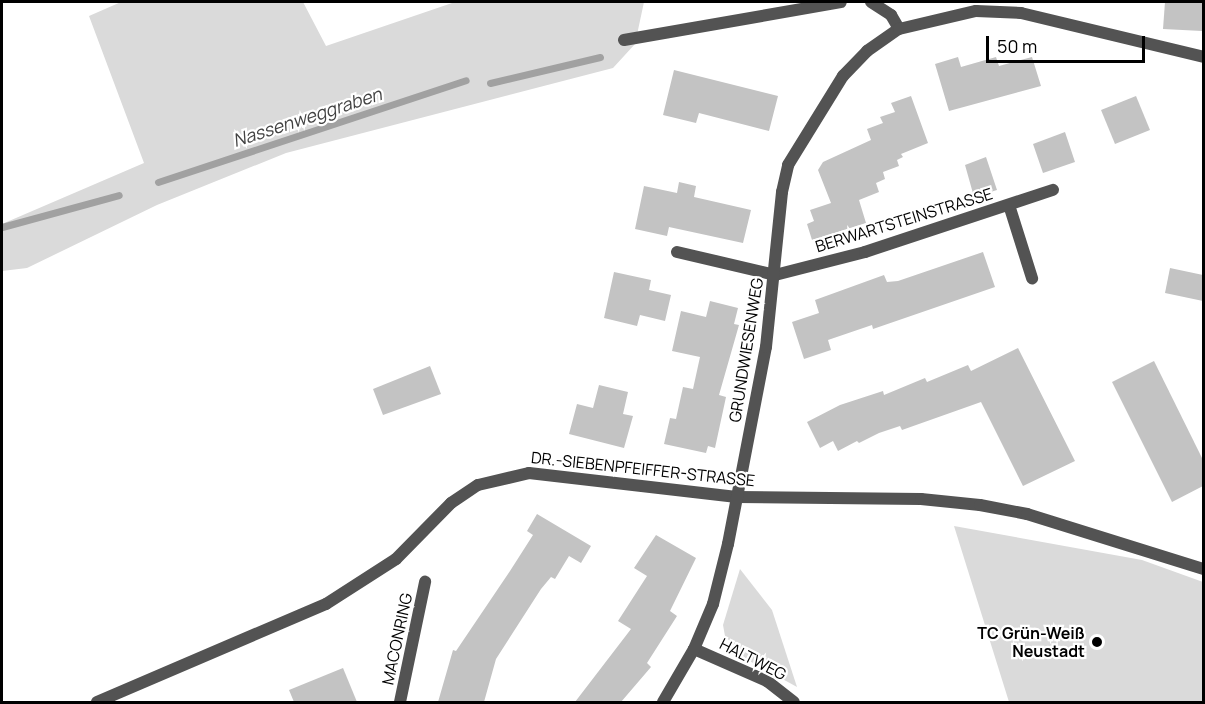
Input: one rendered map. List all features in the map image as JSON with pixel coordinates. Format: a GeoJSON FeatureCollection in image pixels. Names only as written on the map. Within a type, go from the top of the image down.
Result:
{"type":"FeatureCollection","features":[{"type":"Feature","properties":{"kind":"street"},"geometry":{"type":"LineString","coordinates":[[624,40],[841,2]]}},
{"type":"Feature","properties":{"kind":"street"},"geometry":{"type":"LineString","coordinates":[[871,2],[891,15],[899,29]]}},
{"type":"Feature","properties":{"kind":"street","name":"GRUNDWIESENWEG"},"geometry":{"type":"LineString","coordinates":[[663,702],[694,649],[713,604],[737,497],[775,275],[782,192],[800,139],[843,76],[867,51],[899,29],[976,11],[1021,13],[1203,57]]}},
{"type":"Feature","properties":{"kind":"street","name":"BERWARTSTEINSTRASSE"},"geometry":{"type":"LineString","coordinates":[[775,275],[865,252],[1053,190]]}},
{"type":"Feature","properties":{"kind":"street","name":"BERWARTSTEINSTRASSE"},"geometry":{"type":"LineString","coordinates":[[1009,204],[1032,278]]}},
{"type":"Feature","properties":{"kind":"street"},"geometry":{"type":"LineString","coordinates":[[677,252],[775,275]]}},
{"type":"Feature","properties":{"kind":"street","name":"DR.-SIEBENPFEIFFER-STRASSE"},"geometry":{"type":"LineString","coordinates":[[97,702],[326,604],[396,559],[451,503],[478,485],[503,476],[529,473],[737,497],[899,498],[980,505],[1027,514],[1203,569]]}},
{"type":"Feature","properties":{"kind":"street","name":"MACONRING"},"geometry":{"type":"LineString","coordinates":[[400,702],[425,582]]}},
{"type":"Feature","properties":{"kind":"street","name":"HALTWEG"},"geometry":{"type":"LineString","coordinates":[[694,649],[767,681],[794,702]]}},
{"type":"Feature","properties":{"kind":"shaded area"},"geometry":{"type":"Polygon","coordinates":[[[121,2],[303,2],[326,46],[455,2],[644,2],[635,44],[613,68],[286,153],[157,205],[27,268],[2,271],[2,224],[144,163],[89,16],[121,2]]]}},
{"type":"Feature","properties":{"kind":"shaded area","name":"TC Grün-Weiß Neustadt"},"geometry":{"type":"Polygon","coordinates":[[[954,526],[1142,560],[1203,582],[1203,702],[1009,702],[954,526]]]}},
{"type":"Feature","properties":{"kind":"shaded area"},"geometry":{"type":"Polygon","coordinates":[[[740,569],[772,610],[797,687],[746,659],[725,636],[723,625],[740,569]]]}},
{"type":"Feature","properties":{"kind":"building"},"geometry":{"type":"Polygon","coordinates":[[[1165,2],[1203,3],[1202,31],[1163,29],[1165,2]]]}},
{"type":"Feature","properties":{"kind":"building"},"geometry":{"type":"Polygon","coordinates":[[[958,57],[961,67],[996,57],[999,66],[1032,57],[1041,86],[949,111],[935,64],[958,57]]]}},
{"type":"Feature","properties":{"kind":"building"},"geometry":{"type":"Polygon","coordinates":[[[674,70],[778,96],[769,131],[699,113],[696,123],[663,115],[674,70]]]}},
{"type":"Feature","properties":{"kind":"building"},"geometry":{"type":"Polygon","coordinates":[[[911,96],[928,143],[901,154],[903,157],[897,160],[899,166],[883,172],[885,179],[876,183],[879,192],[859,200],[866,223],[812,240],[807,224],[814,221],[810,210],[831,203],[818,170],[823,162],[871,140],[867,129],[883,123],[880,117],[895,112],[891,103],[911,96]]]}},
{"type":"Feature","properties":{"kind":"building"},"geometry":{"type":"Polygon","coordinates":[[[1136,96],[1150,130],[1115,144],[1101,110],[1136,96]]]}},
{"type":"Feature","properties":{"kind":"building"},"geometry":{"type":"Polygon","coordinates":[[[1065,132],[1075,162],[1043,173],[1033,144],[1065,132]]]}},
{"type":"Feature","properties":{"kind":"building"},"geometry":{"type":"Polygon","coordinates":[[[986,157],[997,190],[974,197],[965,165],[986,157]]]}},
{"type":"Feature","properties":{"kind":"building"},"geometry":{"type":"Polygon","coordinates":[[[679,182],[696,186],[694,197],[751,210],[743,243],[669,227],[667,236],[635,229],[644,186],[677,193],[679,182]]]}},
{"type":"Feature","properties":{"kind":"building"},"geometry":{"type":"Polygon","coordinates":[[[983,252],[995,287],[873,329],[872,325],[828,340],[831,350],[804,359],[792,322],[819,313],[815,300],[884,275],[887,282],[898,281],[983,252]]]}},
{"type":"Feature","properties":{"kind":"building"},"geometry":{"type":"Polygon","coordinates":[[[1170,268],[1203,275],[1203,301],[1165,293],[1170,268]]]}},
{"type":"Feature","properties":{"kind":"building"},"geometry":{"type":"Polygon","coordinates":[[[614,272],[651,280],[649,290],[671,295],[665,321],[640,315],[637,326],[604,318],[614,272]]]}},
{"type":"Feature","properties":{"kind":"building"},"geometry":{"type":"Polygon","coordinates":[[[710,301],[738,308],[734,324],[739,325],[719,395],[726,397],[715,448],[708,446],[706,453],[664,444],[670,418],[676,419],[683,387],[693,389],[700,357],[672,351],[681,311],[706,317],[710,301]]]}},
{"type":"Feature","properties":{"kind":"building"},"geometry":{"type":"Polygon","coordinates":[[[1018,348],[1075,461],[1023,486],[981,402],[902,430],[900,426],[879,433],[838,451],[833,441],[820,448],[807,422],[840,405],[883,391],[884,395],[925,378],[927,382],[968,365],[971,371],[1018,348]]]}},
{"type":"Feature","properties":{"kind":"building"},"geometry":{"type":"Polygon","coordinates":[[[1154,361],[1203,460],[1203,486],[1172,502],[1112,382],[1154,361]]]}},
{"type":"Feature","properties":{"kind":"building"},"geometry":{"type":"Polygon","coordinates":[[[430,366],[441,394],[383,415],[373,389],[430,366]]]}},
{"type":"Feature","properties":{"kind":"building"},"geometry":{"type":"Polygon","coordinates":[[[599,385],[628,392],[623,414],[633,416],[624,448],[569,434],[577,404],[593,408],[599,385]]]}},
{"type":"Feature","properties":{"kind":"building"},"geometry":{"type":"Polygon","coordinates":[[[537,514],[591,546],[581,563],[569,556],[555,579],[551,577],[541,589],[496,659],[484,702],[438,702],[453,650],[456,651],[533,535],[527,531],[537,514]]]}},
{"type":"Feature","properties":{"kind":"building"},"geometry":{"type":"Polygon","coordinates":[[[656,535],[696,558],[670,611],[677,616],[647,663],[651,667],[621,702],[575,702],[631,629],[618,621],[647,576],[634,568],[656,535]]]}},
{"type":"Feature","properties":{"kind":"building"},"geometry":{"type":"Polygon","coordinates":[[[343,668],[357,702],[294,702],[289,690],[343,668]]]}},
{"type":"Feature","properties":{"kind":"waterway","name":"Nassenweggraben"},"geometry":{"type":"LineString","coordinates":[[490,83],[600,57]]}},
{"type":"Feature","properties":{"kind":"waterway","name":"Nassenweggraben"},"geometry":{"type":"LineString","coordinates":[[158,182],[466,80]]}},
{"type":"Feature","properties":{"kind":"waterway","name":"Nassenweggraben"},"geometry":{"type":"LineString","coordinates":[[2,227],[119,195]]}},
{"type":"Feature","properties":{"kind":"place","name":"TC Grün-Weiß Neustadt"},"geometry":{"type":"Point","coordinates":[1097,642]}}]}
